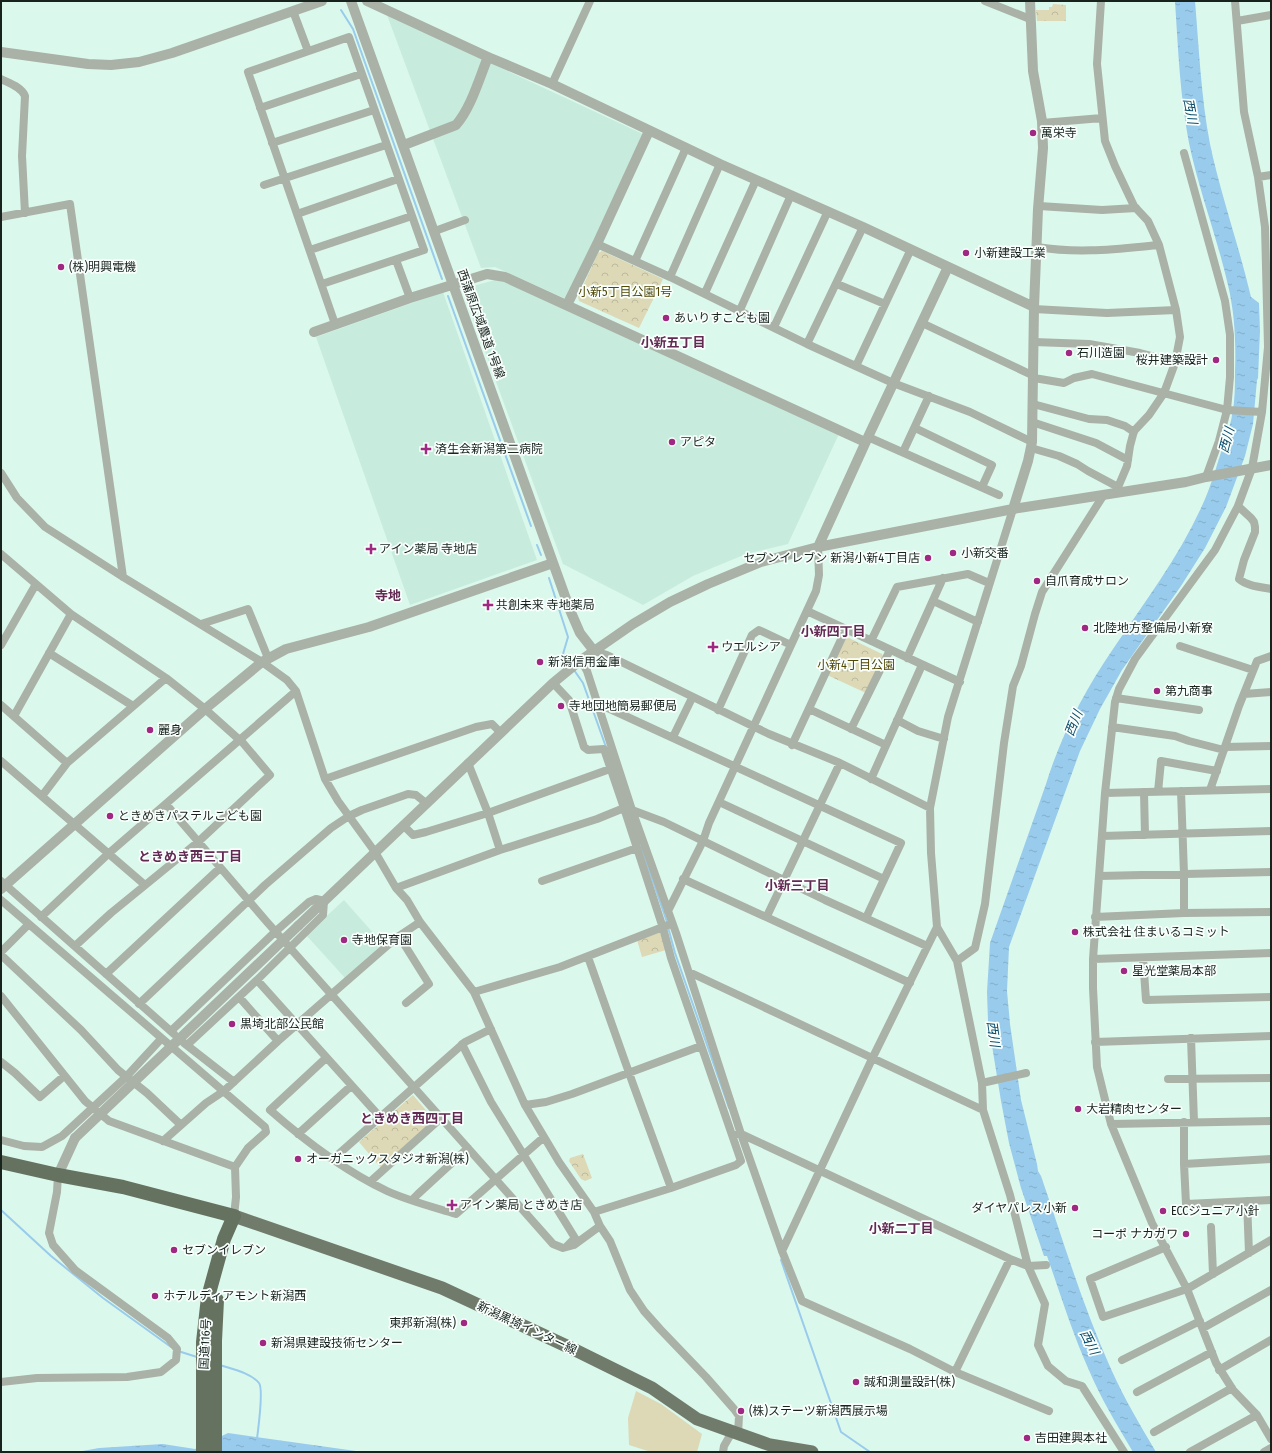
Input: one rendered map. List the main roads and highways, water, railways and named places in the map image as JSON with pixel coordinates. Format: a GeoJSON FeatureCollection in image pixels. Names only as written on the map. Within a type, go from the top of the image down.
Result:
{"type":"FeatureCollection","features":[{"type":"Feature","properties":{"kind":"highway"},"geometry":{"type":"LineString","coordinates":[[1,1154],[58,1175]]}},
{"type":"Feature","properties":{"kind":"highway"},"geometry":{"type":"LineString","coordinates":[[1,1162],[58,1175],[123,1187],[234,1216]]}},
{"type":"Feature","properties":{"kind":"highway","name":"国道116号"},"geometry":{"type":"LineString","coordinates":[[203,1452],[209,1342],[217,1297],[233,1240],[234,1216]]}},
{"type":"Feature","properties":{"kind":"highway","name":"国道116号"},"geometry":{"type":"LineString","coordinates":[[209,1342],[215,1452]]}},
{"type":"Feature","properties":{"kind":"main road","name":"新潟黒埼インター線"},"geometry":{"type":"LineString","coordinates":[[234,1216],[442,1288],[586,1355],[652,1388],[697,1419],[770,1446],[812,1452]]}},
{"type":"Feature","properties":{"kind":"water","name":"西川"},"geometry":{"type":"Polygon","coordinates":[[[1175,1],[1195,1],[1202,90],[1210,144],[1219,183],[1251,297],[1259,303],[1260,331],[1258,378],[1253,424],[1245,456],[1226,507],[1205,548],[1181,586],[1122,670],[1100,709],[1080,751],[1009,947],[1007,991],[1010,1024],[1021,1100],[1038,1171],[1082,1298],[1101,1346],[1121,1390],[1156,1452],[1133,1452],[1103,1400],[1082,1354],[1047,1256],[1044,1256],[1021,1188],[1009,1143],[1001,1101],[988,1021],[987,992],[990,943],[1052,766],[1066,731],[1093,680],[1163,576],[1196,519],[1205,499],[1229,429],[1234,404],[1235,340],[1232,307],[1224,267],[1189,143],[1181,90],[1175,1]]]}},
{"type":"Feature","properties":{"kind":"water"},"geometry":{"type":"Polygon","coordinates":[[[228,1433],[363,1452],[77,1452],[99,1448],[163,1444],[195,1449],[228,1433]]]}},
{"type":"Feature","properties":{"kind":"waterway"},"geometry":{"type":"LineString","coordinates":[[341,10],[353,29],[442,279]]}},
{"type":"Feature","properties":{"kind":"waterway"},"geometry":{"type":"LineString","coordinates":[[448,296],[531,526]]}},
{"type":"Feature","properties":{"kind":"waterway"},"geometry":{"type":"LineString","coordinates":[[537,545],[541,555]]}},
{"type":"Feature","properties":{"kind":"waterway"},"geometry":{"type":"LineString","coordinates":[[549,578],[568,637],[563,654],[570,665]]}},
{"type":"Feature","properties":{"kind":"waterway"},"geometry":{"type":"LineString","coordinates":[[574,670],[583,683],[606,747]]}},
{"type":"Feature","properties":{"kind":"waterway"},"geometry":{"type":"LineString","coordinates":[[641,847],[667,922]]}},
{"type":"Feature","properties":{"kind":"waterway"},"geometry":{"type":"LineString","coordinates":[[668,927],[675,953],[729,1108]]}},
{"type":"Feature","properties":{"kind":"waterway"},"geometry":{"type":"LineString","coordinates":[[1,1210],[51,1256],[103,1298],[171,1347]]}},
{"type":"Feature","properties":{"kind":"waterway"},"geometry":{"type":"LineString","coordinates":[[781,1260],[841,1432],[870,1452]]}},
{"type":"Feature","properties":{"kind":"waterway"},"geometry":{"type":"LineString","coordinates":[[178,1351],[197,1357]]}},
{"type":"Feature","properties":{"kind":"waterway"},"geometry":{"type":"LineString","coordinates":[[220,1365],[246,1374],[259,1383],[261,1401],[257,1439]]}},
{"type":"Feature","properties":{"kind":"place","name":"萬栄寺"},"geometry":{"type":"Point","coordinates":[1033,133]}},
{"type":"Feature","properties":{"kind":"place","name":"小新建設工業"},"geometry":{"type":"Point","coordinates":[966,253]}},
{"type":"Feature","properties":{"kind":"place","name":"(株)明興電機"},"geometry":{"type":"Point","coordinates":[61,267]}},
{"type":"Feature","properties":{"kind":"place","name":"あいりすこども園"},"geometry":{"type":"Point","coordinates":[666,318]}},
{"type":"Feature","properties":{"kind":"place","name":"石川造園"},"geometry":{"type":"Point","coordinates":[1069,353]}},
{"type":"Feature","properties":{"kind":"place","name":"桜井建築設計"},"geometry":{"type":"Point","coordinates":[1216,360]}},
{"type":"Feature","properties":{"kind":"place","name":"アピタ"},"geometry":{"type":"Point","coordinates":[672,442]}},
{"type":"Feature","properties":{"kind":"place","name":"済生会新潟第二病院"},"geometry":{"type":"Point","coordinates":[426,449]}},
{"type":"Feature","properties":{"kind":"place","name":"アイン薬局 寺地店"},"geometry":{"type":"Point","coordinates":[371,549]}},
{"type":"Feature","properties":{"kind":"place","name":"小新交番"},"geometry":{"type":"Point","coordinates":[953,553]}},
{"type":"Feature","properties":{"kind":"place","name":"セブンイレブン 新潟小新4丁目店"},"geometry":{"type":"Point","coordinates":[928,558]}},
{"type":"Feature","properties":{"kind":"place","name":"自爪育成サロン"},"geometry":{"type":"Point","coordinates":[1037,581]}},
{"type":"Feature","properties":{"kind":"place","name":"共創未来 寺地薬局"},"geometry":{"type":"Point","coordinates":[488,605]}},
{"type":"Feature","properties":{"kind":"place","name":"北陸地方整備局小新寮"},"geometry":{"type":"Point","coordinates":[1085,628]}},
{"type":"Feature","properties":{"kind":"place","name":"ウエルシア"},"geometry":{"type":"Point","coordinates":[713,647]}},
{"type":"Feature","properties":{"kind":"place","name":"新潟信用金庫"},"geometry":{"type":"Point","coordinates":[540,662]}},
{"type":"Feature","properties":{"kind":"place","name":"第九商事"},"geometry":{"type":"Point","coordinates":[1157,691]}},
{"type":"Feature","properties":{"kind":"place","name":"寺地団地簡易郵便局"},"geometry":{"type":"Point","coordinates":[561,706]}},
{"type":"Feature","properties":{"kind":"place","name":"麗身"},"geometry":{"type":"Point","coordinates":[150,730]}},
{"type":"Feature","properties":{"kind":"place","name":"ときめきパステルこども園"},"geometry":{"type":"Point","coordinates":[110,816]}},
{"type":"Feature","properties":{"kind":"place","name":"株式会社 住まいるコミット"},"geometry":{"type":"Point","coordinates":[1075,932]}},
{"type":"Feature","properties":{"kind":"place","name":"寺地保育園"},"geometry":{"type":"Point","coordinates":[344,940]}},
{"type":"Feature","properties":{"kind":"place","name":"星光堂薬局本部"},"geometry":{"type":"Point","coordinates":[1124,971]}},
{"type":"Feature","properties":{"kind":"place","name":"黒埼北部公民館"},"geometry":{"type":"Point","coordinates":[232,1024]}},
{"type":"Feature","properties":{"kind":"place","name":"大岩精肉センター"},"geometry":{"type":"Point","coordinates":[1078,1109]}},
{"type":"Feature","properties":{"kind":"place","name":"オーガニックスタジオ新潟(株)"},"geometry":{"type":"Point","coordinates":[298,1159]}},
{"type":"Feature","properties":{"kind":"place","name":"アイン薬局 ときめき店"},"geometry":{"type":"Point","coordinates":[452,1205]}},
{"type":"Feature","properties":{"kind":"place","name":"ダイヤパレス小新"},"geometry":{"type":"Point","coordinates":[1075,1208]}},
{"type":"Feature","properties":{"kind":"place","name":"ECCジュニア小針"},"geometry":{"type":"Point","coordinates":[1163,1211]}},
{"type":"Feature","properties":{"kind":"place","name":"コーポ ナカガワ"},"geometry":{"type":"Point","coordinates":[1186,1234]}},
{"type":"Feature","properties":{"kind":"place","name":"セブンイレブン"},"geometry":{"type":"Point","coordinates":[174,1250]}},
{"type":"Feature","properties":{"kind":"place","name":"ホテルディアモント新潟西"},"geometry":{"type":"Point","coordinates":[155,1296]}},
{"type":"Feature","properties":{"kind":"place","name":"東邦新潟(株)"},"geometry":{"type":"Point","coordinates":[464,1323]}},
{"type":"Feature","properties":{"kind":"place","name":"新潟県建設技術センター"},"geometry":{"type":"Point","coordinates":[263,1343]}},
{"type":"Feature","properties":{"kind":"place","name":"誠和測量設計(株)"},"geometry":{"type":"Point","coordinates":[856,1382]}},
{"type":"Feature","properties":{"kind":"place","name":"(株)ステーツ新潟西展示場"},"geometry":{"type":"Point","coordinates":[741,1411]}},
{"type":"Feature","properties":{"kind":"place","name":"吉田建興本社"},"geometry":{"type":"Point","coordinates":[1027,1438]}},
{"type":"Feature","properties":{"kind":"district","name":"小新五丁目"},"geometry":{"type":"Point","coordinates":[673,342]}},
{"type":"Feature","properties":{"kind":"district","name":"寺地"},"geometry":{"type":"Point","coordinates":[388,595]}},
{"type":"Feature","properties":{"kind":"district","name":"小新四丁目"},"geometry":{"type":"Point","coordinates":[833,631]}},
{"type":"Feature","properties":{"kind":"district","name":"ときめき西三丁目"},"geometry":{"type":"Point","coordinates":[190,856]}},
{"type":"Feature","properties":{"kind":"district","name":"小新三丁目"},"geometry":{"type":"Point","coordinates":[797,885]}},
{"type":"Feature","properties":{"kind":"district","name":"ときめき西四丁目"},"geometry":{"type":"Point","coordinates":[412,1118]}},
{"type":"Feature","properties":{"kind":"district","name":"小新二丁目"},"geometry":{"type":"Point","coordinates":[901,1228]}},
{"type":"Feature","properties":{"kind":"park label","name":"小新5丁目公園1号"},"geometry":{"type":"Point","coordinates":[625,292]}},
{"type":"Feature","properties":{"kind":"park label","name":"小新4丁目公園"},"geometry":{"type":"Point","coordinates":[856,665]}}]}
